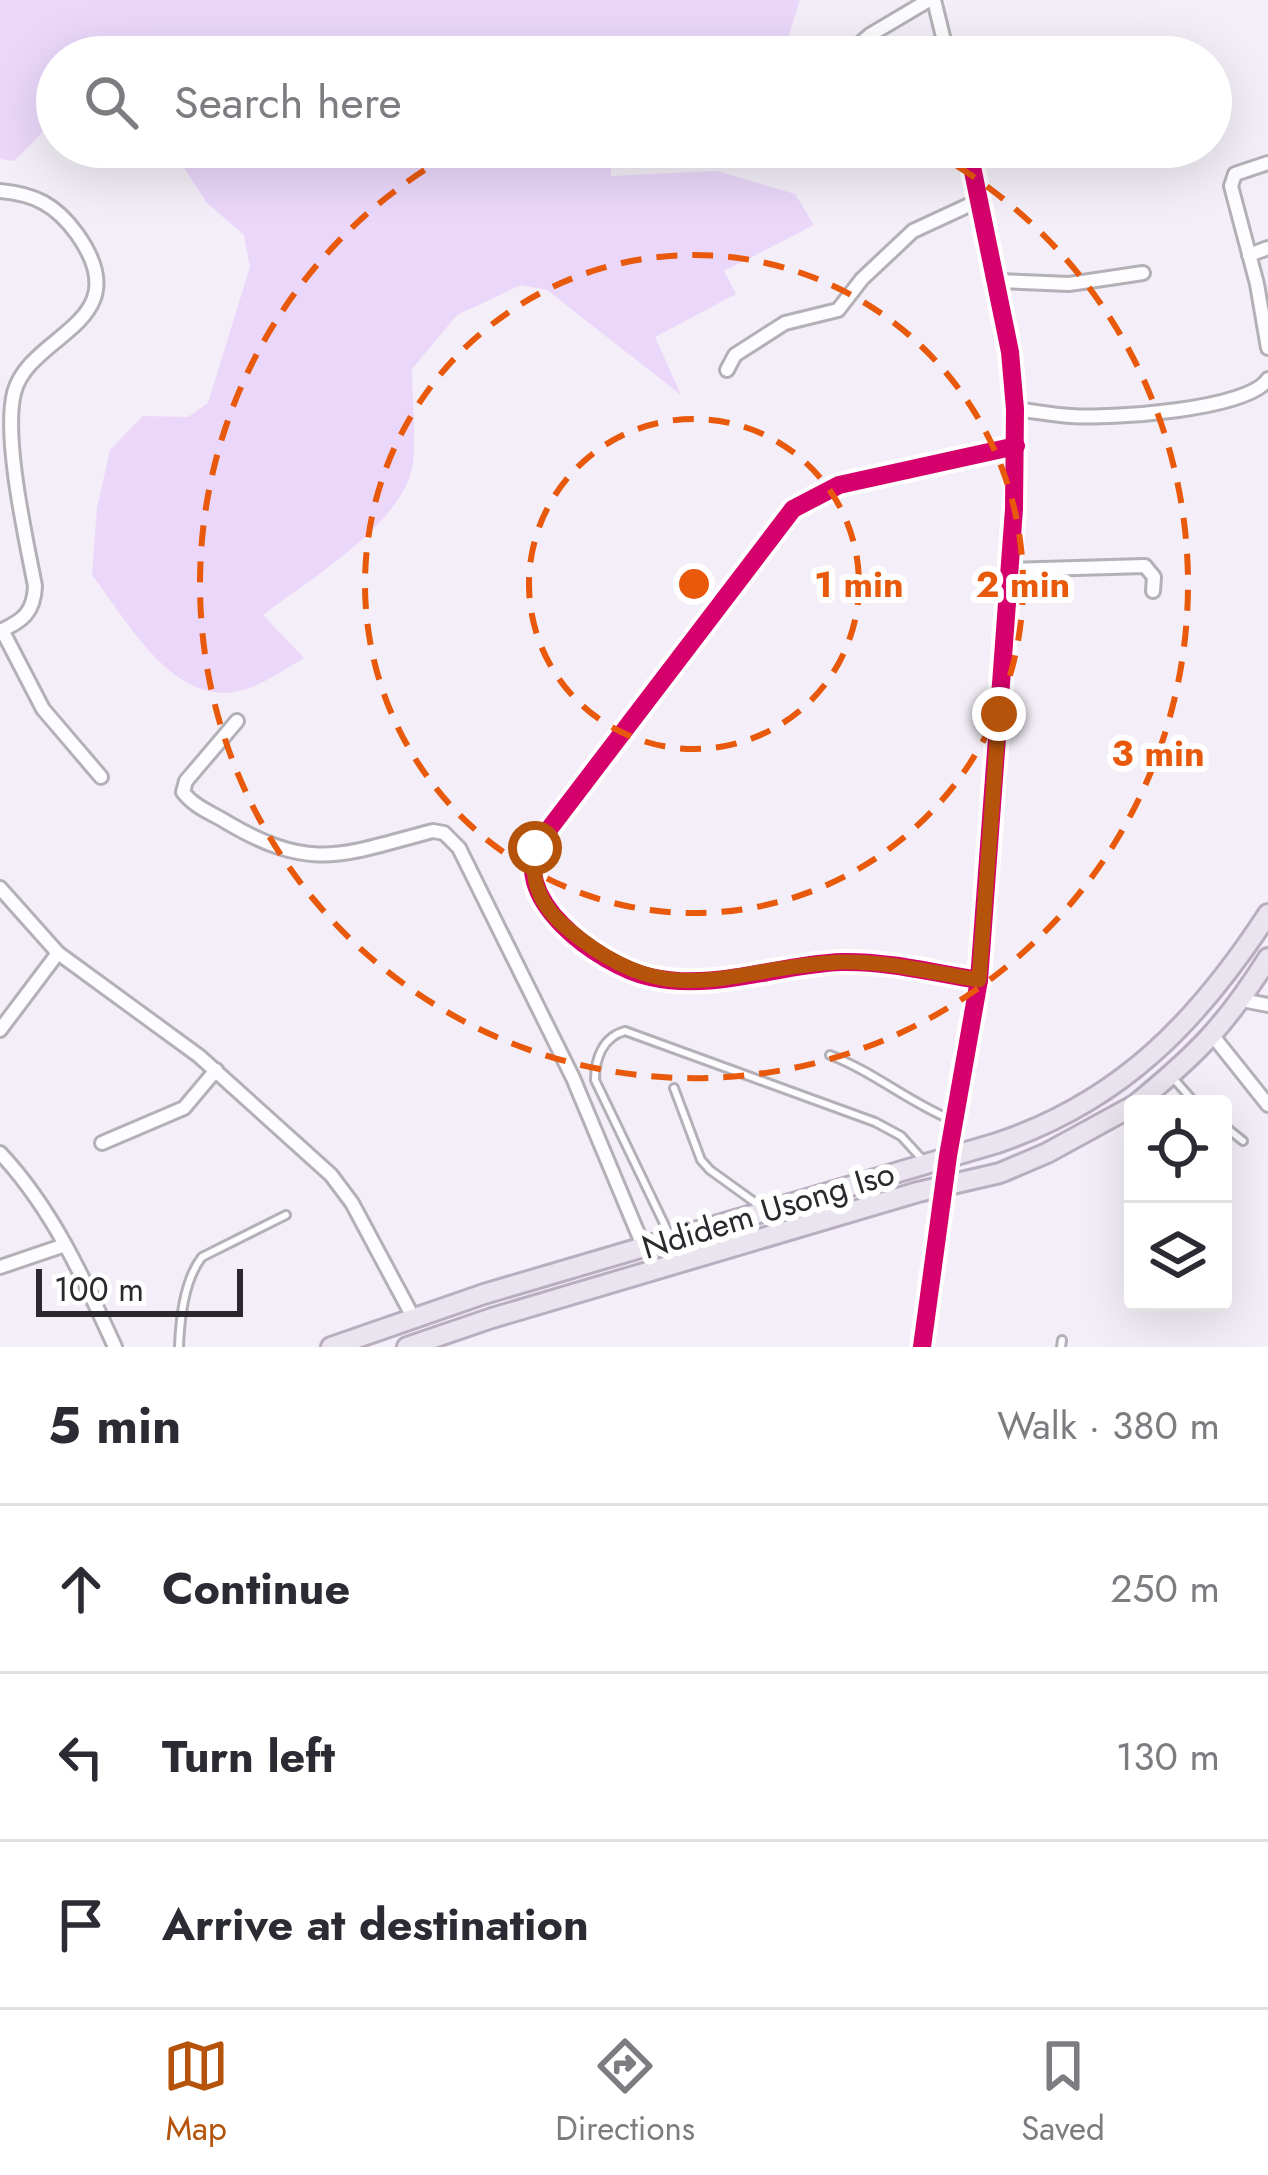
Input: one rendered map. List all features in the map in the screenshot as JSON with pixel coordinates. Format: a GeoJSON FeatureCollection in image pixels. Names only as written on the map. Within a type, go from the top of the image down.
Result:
{"type":"FeatureCollection","features":[{"type":"Feature","properties":{"kind":"highway","name":"Ndidem Usong Iso"},"geometry":{"type":"LineString","coordinates":[[331,1347],[413,1317],[1029,1133],[1070,1114],[1124,1078],[1176,1035],[1203,1006],[1268,914]]}},
{"type":"Feature","properties":{"kind":"highway","name":"Ndidem Usong Iso"},"geometry":{"type":"LineString","coordinates":[[1146,1095],[1213,1036],[1268,958]]}},
{"type":"Feature","properties":{"kind":"highway","name":"Ndidem Usong Iso"},"geometry":{"type":"LineString","coordinates":[[407,1347],[513,1312],[1000,1173],[1124,1111]]}},
{"type":"Feature","properties":{"kind":"street"},"geometry":{"type":"LineString","coordinates":[[869,36],[932,0],[942,36]]}},
{"type":"Feature","properties":{"kind":"street"},"geometry":{"type":"LineString","coordinates":[[1268,163],[1241,170],[1232,179],[1268,347]]}},
{"type":"Feature","properties":{"kind":"street"},"geometry":{"type":"LineString","coordinates":[[922,1347],[948,1156],[979,980],[1016,446],[998,281],[973,168]]}},
{"type":"Feature","properties":{"kind":"street"},"geometry":{"type":"LineString","coordinates":[[0,191],[46,201],[81,241],[95,275],[84,316],[23,372],[13,395],[15,462],[34,604],[21,620],[1,631],[43,710],[101,777]]}},
{"type":"Feature","properties":{"kind":"street"},"geometry":{"type":"LineString","coordinates":[[727,370],[736,355],[785,322],[838,310],[903,240],[980,200]]}},
{"type":"Feature","properties":{"kind":"street"},"geometry":{"type":"LineString","coordinates":[[1250,255],[1268,248]]}},
{"type":"Feature","properties":{"kind":"street"},"geometry":{"type":"LineString","coordinates":[[998,281],[1070,284],[1143,273]]}},
{"type":"Feature","properties":{"kind":"street"},"geometry":{"type":"LineString","coordinates":[[1015,409],[1072,416],[1159,412],[1244,398],[1267,385]]}},
{"type":"Feature","properties":{"kind":"street"},"geometry":{"type":"LineString","coordinates":[[979,980],[878,963],[840,962],[702,981],[645,976],[577,937],[550,914],[538,895],[533,861],[543,837],[793,509],[839,485],[1016,446]]}},
{"type":"Feature","properties":{"kind":"street"},"geometry":{"type":"LineString","coordinates":[[1008,570],[1145,566],[1154,577],[1153,591]]}},
{"type":"Feature","properties":{"kind":"street"},"geometry":{"type":"LineString","coordinates":[[237,721],[182,792],[248,836],[275,849],[322,856],[433,831],[444,833],[459,848],[573,1078],[644,1248]]}},
{"type":"Feature","properties":{"kind":"street"},"geometry":{"type":"LineString","coordinates":[[0,888],[58,953],[216,1070],[331,1175],[352,1203],[413,1317]]}},
{"type":"Feature","properties":{"kind":"street"},"geometry":{"type":"LineString","coordinates":[[0,1030],[58,953]]}},
{"type":"Feature","properties":{"kind":"street"},"geometry":{"type":"LineString","coordinates":[[1241,1000],[1268,1005]]}},
{"type":"Feature","properties":{"kind":"street"},"geometry":{"type":"LineString","coordinates":[[1213,1036],[1268,1105]]}},
{"type":"Feature","properties":{"kind":"street"},"geometry":{"type":"LineString","coordinates":[[102,1143],[184,1108],[216,1070]]}},
{"type":"Feature","properties":{"kind":"street"},"geometry":{"type":"LineString","coordinates":[[0,1154],[42,1204],[115,1347]]}},
{"type":"Feature","properties":{"kind":"street"},"geometry":{"type":"LineString","coordinates":[[0,1267],[64,1245]]}},
{"type":"Feature","properties":{"kind":"lane"},"geometry":{"type":"LineString","coordinates":[[672,1240],[595,1079],[595,1060],[614,1034],[634,1031],[875,1122],[901,1136],[925,1163]]}},
{"type":"Feature","properties":{"kind":"lane"},"geometry":{"type":"LineString","coordinates":[[830,1054],[870,1070],[932,1112],[955,1121]]}},
{"type":"Feature","properties":{"kind":"lane"},"geometry":{"type":"LineString","coordinates":[[1171,1075],[1188,1095]]}},
{"type":"Feature","properties":{"kind":"lane"},"geometry":{"type":"LineString","coordinates":[[674,1088],[701,1160],[767,1210]]}},
{"type":"Feature","properties":{"kind":"lane"},"geometry":{"type":"LineString","coordinates":[[1232,1132],[1243,1141]]}},
{"type":"Feature","properties":{"kind":"lane"},"geometry":{"type":"LineString","coordinates":[[179,1347],[182,1313],[202,1257],[286,1215]]}},
{"type":"Feature","properties":{"kind":"shaded area"},"geometry":{"type":"Polygon","coordinates":[[[0,0],[800,0],[789,36],[36,36],[36,139],[14,161],[0,159],[0,0]]]}},
{"type":"Feature","properties":{"kind":"shaded area"},"geometry":{"type":"Polygon","coordinates":[[[184,168],[611,168],[611,176],[717,171],[795,194],[814,225],[724,271],[736,294],[655,337],[681,395],[547,290],[521,285],[457,315],[412,369],[413,463],[393,507],[352,548],[263,615],[304,658],[246,689],[220,693],[197,687],[156,658],[92,575],[97,508],[110,450],[143,416],[188,417],[208,403],[250,267],[244,235],[207,203],[184,168]]]}},
{"type":"Feature","properties":{"kind":"cycle path"},"geometry":{"type":"LineString","coordinates":[[922,1347],[948,1156],[979,980],[1014,509],[1010,352],[972,168]]}},
{"type":"Feature","properties":{"kind":"cycle path"},"geometry":{"type":"LineString","coordinates":[[979,980],[859,962],[698,981],[650,977],[606,959],[562,925],[535,882],[533,859],[543,837],[793,509],[839,485],[1016,446]]}},
{"type":"Feature","properties":{"kind":"route"},"geometry":{"type":"LineString","coordinates":[[535,848],[538,895],[550,914],[577,937],[645,976],[686,982],[840,962],[878,963],[979,980],[999,714]]}}]}
